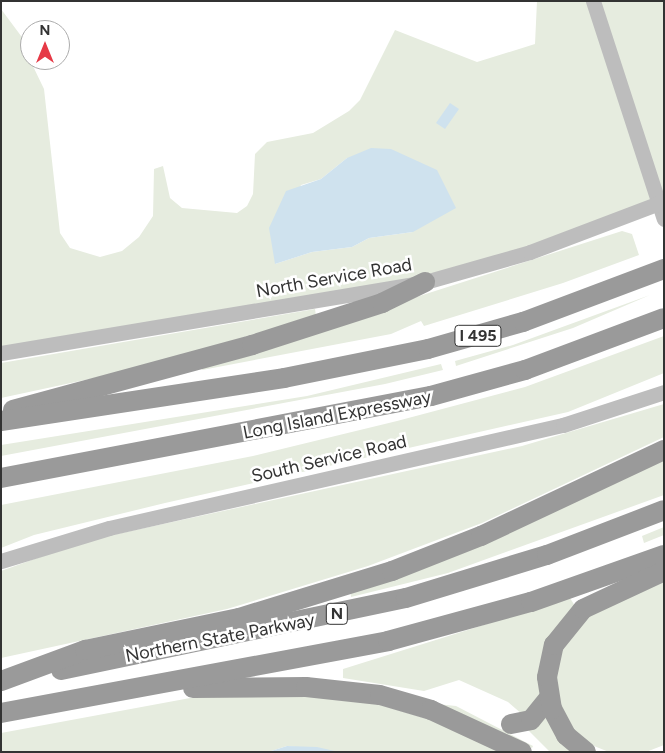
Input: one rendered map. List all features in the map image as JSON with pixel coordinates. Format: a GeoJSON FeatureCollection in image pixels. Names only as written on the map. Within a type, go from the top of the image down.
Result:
{"type":"FeatureCollection","features":[{"type":"Feature","properties":{"kind":"highway","name":"I 495"},"geometry":{"type":"LineString","coordinates":[[1,422],[284,378],[428,350],[523,322],[664,269]]}},
{"type":"Feature","properties":{"kind":"highway"},"geometry":{"type":"LineString","coordinates":[[1,414],[285,334],[382,303],[425,282]]}},
{"type":"Feature","properties":{"kind":"highway","name":"Long Island Expressway"},"geometry":{"type":"LineString","coordinates":[[1,478],[431,396],[525,370],[664,318]]}},
{"type":"Feature","properties":{"kind":"highway"},"geometry":{"type":"LineString","coordinates":[[1,682],[85,650],[239,618],[399,568],[481,536],[664,450]]}},
{"type":"Feature","properties":{"kind":"highway","name":"Northern State Parkway"},"geometry":{"type":"LineString","coordinates":[[1,682],[406,598],[547,555],[664,510]]}},
{"type":"Feature","properties":{"kind":"highway","name":"Northern State Parkway"},"geometry":{"type":"LineString","coordinates":[[1,713],[396,639],[540,599],[664,556]]}},
{"type":"Feature","properties":{"kind":"highway"},"geometry":{"type":"LineString","coordinates":[[586,752],[566,735],[549,698],[550,656],[573,617],[605,596],[664,571]]}},
{"type":"Feature","properties":{"kind":"highway"},"geometry":{"type":"LineString","coordinates":[[126,690],[287,687],[366,693],[431,710],[522,752]]}},
{"type":"Feature","properties":{"kind":"highway"},"geometry":{"type":"LineString","coordinates":[[511,724],[531,720],[549,698]]}},
{"type":"Feature","properties":{"kind":"main road"},"geometry":{"type":"LineString","coordinates":[[593,1],[661,203],[664,219]]}},
{"type":"Feature","properties":{"kind":"main road","name":"North Service Road"},"geometry":{"type":"LineString","coordinates":[[1,353],[425,282],[537,249],[661,203]]}},
{"type":"Feature","properties":{"kind":"main road","name":"South Service Road"},"geometry":{"type":"LineString","coordinates":[[1,561],[117,526],[563,425],[664,392]]}},
{"type":"Feature","properties":{"kind":"shaded area"},"geometry":{"type":"Polygon","coordinates":[[[537,1],[664,1],[664,201],[425,282],[1,353],[1,9],[20,35],[20,70],[35,70],[44,89],[60,233],[70,248],[100,257],[122,251],[139,237],[153,216],[154,169],[163,166],[170,198],[182,208],[237,213],[247,206],[253,194],[255,154],[267,142],[313,133],[349,111],[360,100],[395,30],[477,62],[535,44],[537,1]],[[347,158],[321,179],[301,185],[275,264],[312,252],[352,247],[369,238],[413,232],[347,158]]]}},
{"type":"Feature","properties":{"kind":"shaded area"},"geometry":{"type":"Polygon","coordinates":[[[622,231],[632,234],[639,255],[563,283],[424,326],[421,321],[391,334],[202,370],[204,365],[622,231]]]}},
{"type":"Feature","properties":{"kind":"shaded area"},"geometry":{"type":"Polygon","coordinates":[[[650,295],[573,328],[456,366],[455,361],[513,345],[650,295]]]}},
{"type":"Feature","properties":{"kind":"shaded area"},"geometry":{"type":"Polygon","coordinates":[[[315,309],[316,316],[136,369],[1,398],[1,363],[315,309]]]}},
{"type":"Feature","properties":{"kind":"shaded area"},"geometry":{"type":"Polygon","coordinates":[[[664,336],[664,373],[568,412],[165,503],[34,535],[1,548],[1,505],[253,456],[397,421],[525,387],[664,336]]]}},
{"type":"Feature","properties":{"kind":"shaded area"},"geometry":{"type":"Polygon","coordinates":[[[441,364],[443,370],[385,384],[1,456],[1,445],[307,396],[441,364]]]}},
{"type":"Feature","properties":{"kind":"shaded area"},"geometry":{"type":"Polygon","coordinates":[[[664,404],[664,437],[482,523],[368,566],[227,609],[1,658],[1,571],[85,541],[522,446],[664,404]]]}},
{"type":"Feature","properties":{"kind":"shaded area"},"geometry":{"type":"Polygon","coordinates":[[[664,457],[664,495],[448,573],[351,597],[350,589],[664,457]]]}},
{"type":"Feature","properties":{"kind":"shaded area"},"geometry":{"type":"Polygon","coordinates":[[[664,527],[664,535],[644,543],[642,536],[664,527]]]}},
{"type":"Feature","properties":{"kind":"shaded area"},"geometry":{"type":"Polygon","coordinates":[[[664,574],[664,745],[646,752],[609,752],[589,744],[570,726],[558,703],[555,673],[562,646],[577,622],[664,574]]]}},
{"type":"Feature","properties":{"kind":"shaded area"},"geometry":{"type":"Polygon","coordinates":[[[570,598],[575,606],[548,639],[538,703],[523,715],[508,702],[459,680],[424,691],[343,678],[343,669],[570,598]]]}},
{"type":"Feature","properties":{"kind":"shaded area"},"geometry":{"type":"Polygon","coordinates":[[[201,696],[354,697],[441,723],[503,752],[339,752],[287,746],[268,752],[1,752],[1,733],[201,696]]]}},
{"type":"Feature","properties":{"kind":"shaded area"},"geometry":{"type":"Polygon","coordinates":[[[437,704],[456,706],[533,746],[532,748],[437,704]]]}},
{"type":"Feature","properties":{"kind":"shaded area"},"geometry":{"type":"Polygon","coordinates":[[[546,710],[578,752],[550,752],[524,726],[546,710]]]}},
{"type":"Feature","properties":{"kind":"water"},"geometry":{"type":"Polygon","coordinates":[[[450,103],[459,109],[445,129],[436,123],[450,103]]]}},
{"type":"Feature","properties":{"kind":"water"},"geometry":{"type":"Polygon","coordinates":[[[371,148],[391,149],[437,170],[456,208],[413,232],[369,238],[352,247],[312,252],[275,264],[269,228],[286,191],[321,179],[347,158],[371,148]]]}},
{"type":"Feature","properties":{"kind":"water"},"geometry":{"type":"Polygon","coordinates":[[[287,746],[317,747],[339,752],[268,752],[287,746]]]}}]}
